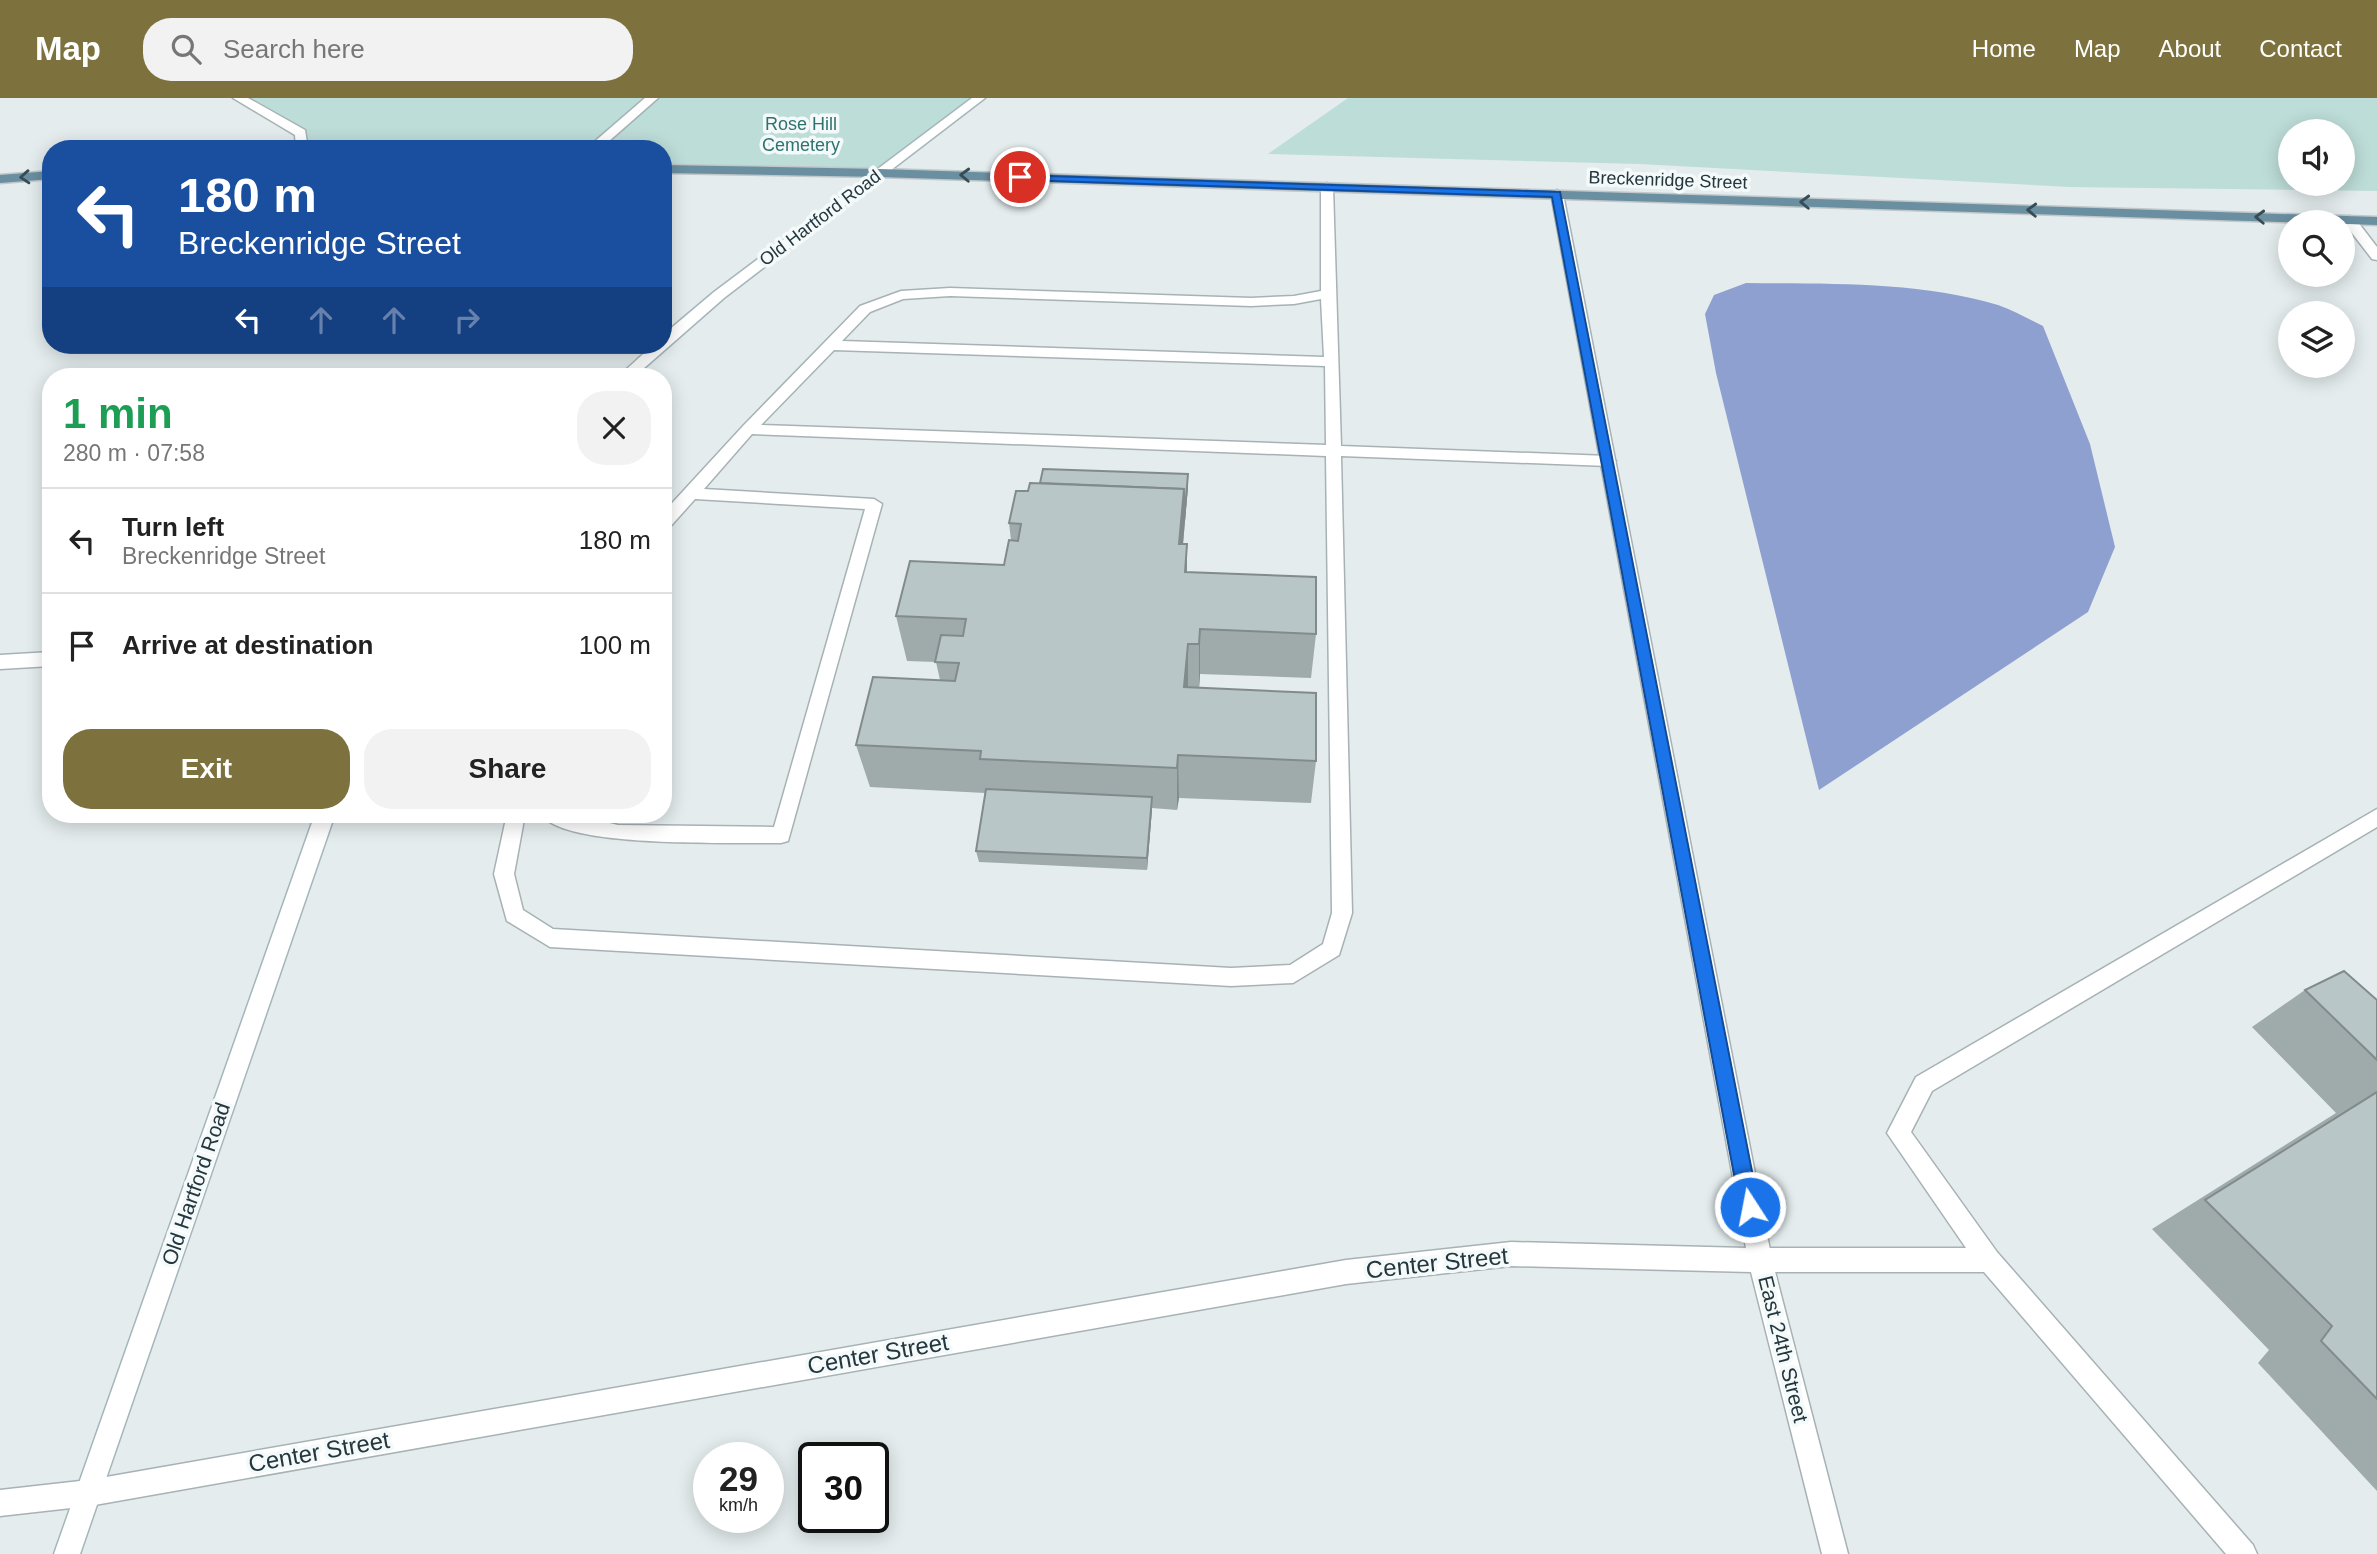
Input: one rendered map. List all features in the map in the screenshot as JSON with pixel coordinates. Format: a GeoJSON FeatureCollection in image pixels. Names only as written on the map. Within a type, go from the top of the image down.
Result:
{"type":"FeatureCollection","features":[{"type":"Feature","properties":{"kind":"main road","name":"Breckenridge Street"},"geometry":{"type":"LineString","coordinates":[[672,169],[880,173],[2278,218]]}},
{"type":"Feature","properties":{"kind":"main road"},"geometry":{"type":"LineString","coordinates":[[0,179],[42,176]]}},
{"type":"Feature","properties":{"kind":"main road","name":"Breckenridge Street"},"geometry":{"type":"LineString","coordinates":[[2355,220],[2377,220]]}},
{"type":"Feature","properties":{"kind":"street"},"geometry":{"type":"LineString","coordinates":[[239,98],[301,133],[301,140]]}},
{"type":"Feature","properties":{"kind":"street"},"geometry":{"type":"LineString","coordinates":[[603,140],[652,98]]}},
{"type":"Feature","properties":{"kind":"street","name":"Old Hartford Road"},"geometry":{"type":"LineString","coordinates":[[672,335],[719,295],[979,98]]}},
{"type":"Feature","properties":{"kind":"street"},"geometry":{"type":"LineString","coordinates":[[514,823],[503,874],[514,915],[550,938],[1231,977],[1293,974],[1332,949],[1342,913],[1327,187]]}},
{"type":"Feature","properties":{"kind":"street","name":"East 24th Street"},"geometry":{"type":"LineString","coordinates":[[1557,194],[1760,1260],[1835,1554]]}},
{"type":"Feature","properties":{"kind":"street"},"geometry":{"type":"LineString","coordinates":[[2355,228],[2377,256]]}},
{"type":"Feature","properties":{"kind":"street"},"geometry":{"type":"LineString","coordinates":[[672,513],[748,429],[865,309],[901,295],[950,292],[1251,302],[1293,300],[1328,294]]}},
{"type":"Feature","properties":{"kind":"street"},"geometry":{"type":"LineString","coordinates":[[828,345],[1332,362]]}},
{"type":"Feature","properties":{"kind":"street","name":"Old Hartford Road"},"geometry":{"type":"LineString","coordinates":[[635,368],[651,354]]}},
{"type":"Feature","properties":{"kind":"street"},"geometry":{"type":"LineString","coordinates":[[748,429],[1334,453],[1608,461]]}},
{"type":"Feature","properties":{"kind":"street"},"geometry":{"type":"LineString","coordinates":[[577,823],[618,833],[781,835],[874,504],[688,493]]}},
{"type":"Feature","properties":{"kind":"street"},"geometry":{"type":"LineString","coordinates":[[0,662],[42,660]]}},
{"type":"Feature","properties":{"kind":"street"},"geometry":{"type":"LineString","coordinates":[[2244,1554],[1989,1260],[1898,1133],[1924,1084],[2377,817]]}},
{"type":"Feature","properties":{"kind":"street","name":"Old Hartford Road"},"geometry":{"type":"LineString","coordinates":[[67,1554],[322,823]]}},
{"type":"Feature","properties":{"kind":"street","name":"Center Street"},"geometry":{"type":"LineString","coordinates":[[0,1503],[89,1493],[1346,1272],[1511,1254],[1760,1260],[1989,1260]]}},
{"type":"Feature","properties":{"kind":"green space","name":"Rose Hill Cemetery"},"geometry":{"type":"Polygon","coordinates":[[[239,98],[979,98],[880,173],[672,169],[672,140],[301,140],[301,133],[239,98]]]}},
{"type":"Feature","properties":{"kind":"green space"},"geometry":{"type":"Polygon","coordinates":[[[1348,98],[2377,98],[2377,191],[2355,191],[2355,119],[2278,119],[2278,190],[2069,187],[1640,164],[1268,154],[1348,98]]]}},
{"type":"Feature","properties":{"kind":"water"},"geometry":{"type":"Polygon","coordinates":[[[1746,283],[1873,285],[1936,292],[1998,305],[2043,326],[2090,444],[2115,547],[2088,612],[1819,790],[1716,373],[1705,314],[1714,295],[1746,283]]]}},
{"type":"Feature","properties":{"kind":"building"},"geometry":{"type":"Polygon","coordinates":[[[1043,469],[1188,474],[1184,521],[1184,489],[1040,483],[1043,469]]]}},
{"type":"Feature","properties":{"kind":"building"},"geometry":{"type":"Polygon","coordinates":[[[1030,483],[1184,489],[1179,544],[1187,544],[1185,572],[1316,577],[1316,634],[1200,629],[1199,644],[1188,644],[1184,687],[1316,693],[1316,761],[1178,755],[1177,768],[980,759],[981,751],[856,745],[873,677],[955,681],[959,663],[935,662],[941,635],[963,636],[966,619],[896,616],[910,561],[1004,565],[1009,540],[1018,541],[1021,524],[1009,523],[1016,491],[1028,491],[1030,483]]]}},
{"type":"Feature","properties":{"kind":"building"},"geometry":{"type":"Polygon","coordinates":[[[986,789],[1152,797],[1147,858],[976,851],[986,789]]]}},
{"type":"Feature","properties":{"kind":"building"},"geometry":{"type":"Polygon","coordinates":[[[2344,971],[2377,1000],[2377,1060],[2305,990],[2344,971]]]}},
{"type":"Feature","properties":{"kind":"building"},"geometry":{"type":"Polygon","coordinates":[[[2377,1092],[2377,1399],[2321,1341],[2332,1326],[2205,1200],[2377,1092]]]}},
{"type":"Feature","properties":{"kind":"route"},"geometry":{"type":"LineString","coordinates":[[1020,177],[1557,194],[1750,1207]]}}]}
